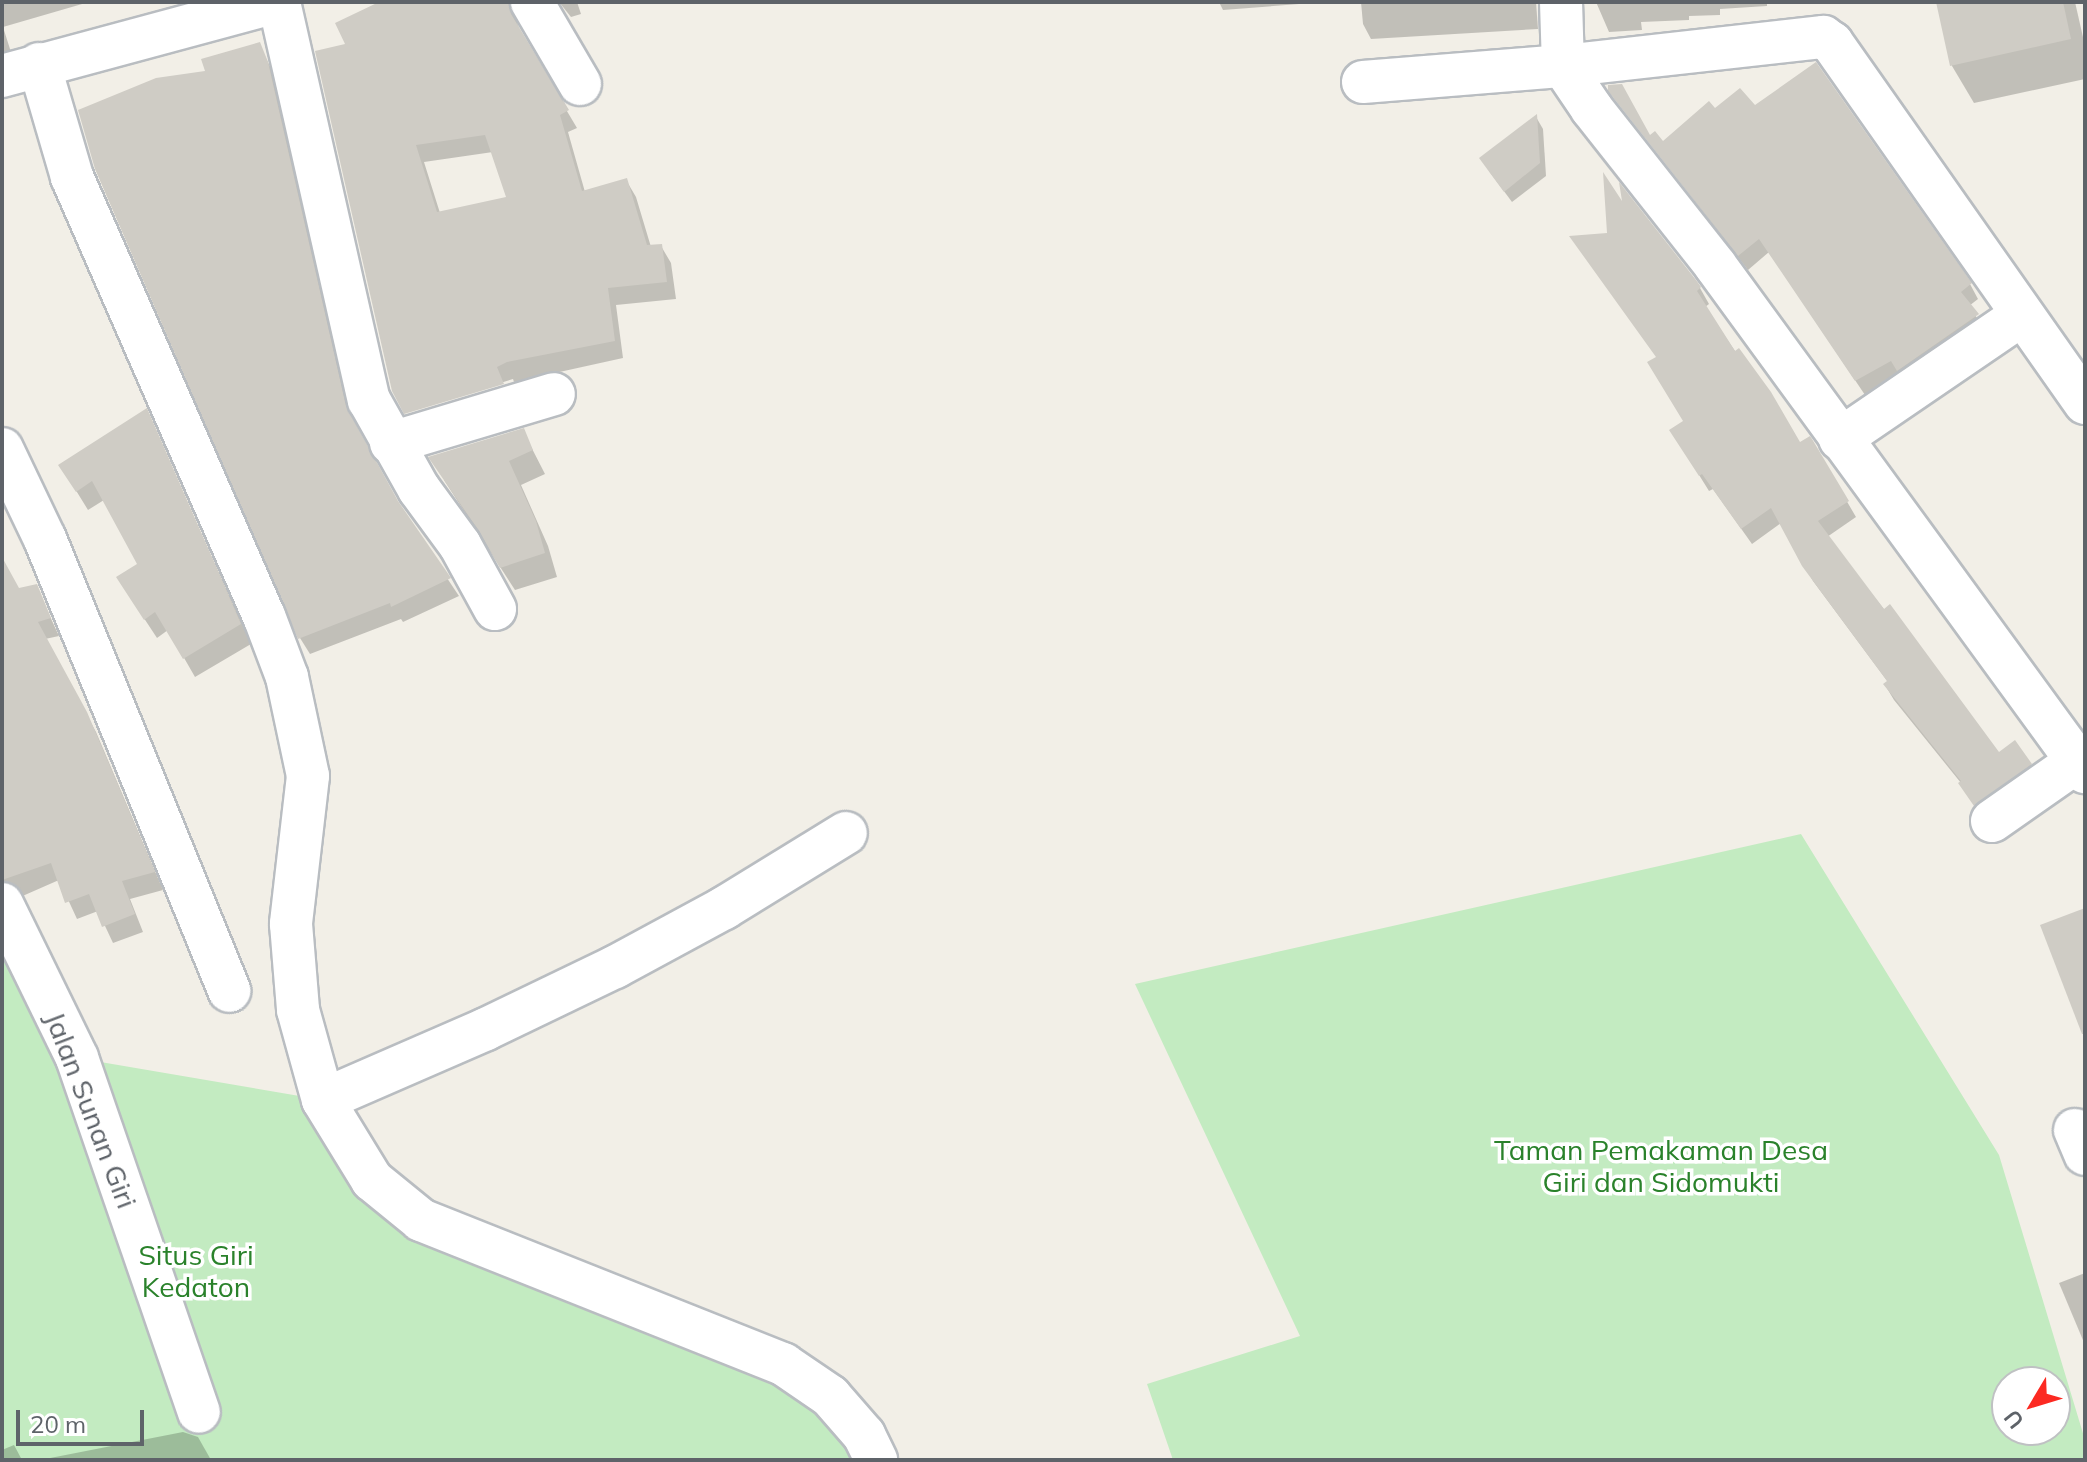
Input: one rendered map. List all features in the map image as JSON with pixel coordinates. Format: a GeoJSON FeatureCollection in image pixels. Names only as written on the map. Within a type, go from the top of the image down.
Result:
{"type":"FeatureCollection","features":[{"type":"Feature","properties":{"kind":"street"},"geometry":{"type":"LineString","coordinates":[[495,609],[460,545],[419,489],[391,443],[369,400],[278,2],[20,70],[72,177],[264,616],[287,677],[308,776],[291,924],[298,1010],[323,1100],[372,1180],[421,1220],[783,1364],[830,1396],[864,1435],[876,1460]]}},
{"type":"Feature","properties":{"kind":"street"},"geometry":{"type":"LineString","coordinates":[[532,2],[580,84]]}},
{"type":"Feature","properties":{"kind":"street"},"geometry":{"type":"LineString","coordinates":[[1561,2],[1563,66],[1592,109],[1715,265],[1840,439],[2082,763],[1992,821]]}},
{"type":"Feature","properties":{"kind":"street"},"geometry":{"type":"LineString","coordinates":[[1363,82],[1563,66],[1823,37],[1832,43],[2085,403]]}},
{"type":"Feature","properties":{"kind":"street"},"geometry":{"type":"LineString","coordinates":[[1840,439],[2022,315]]}},
{"type":"Feature","properties":{"kind":"street"},"geometry":{"type":"LineString","coordinates":[[391,443],[554,394]]}},
{"type":"Feature","properties":{"kind":"street"},"geometry":{"type":"LineString","coordinates":[[2,449],[45,539],[229,991]]}},
{"type":"Feature","properties":{"kind":"street"},"geometry":{"type":"LineString","coordinates":[[323,1100],[486,1029],[615,967],[724,908],[846,833]]}},
{"type":"Feature","properties":{"kind":"street","name":"Jalan Sunan Giri"},"geometry":{"type":"LineString","coordinates":[[2,904],[77,1058],[199,1412]]}},
{"type":"Feature","properties":{"kind":"green space","name":"Taman Pemakaman Desa Giri dan Sidomukti"},"geometry":{"type":"Polygon","coordinates":[[[1801,834],[1999,1155],[2063,1366],[1991,1366],[1991,1446],[2071,1446],[2071,1394],[2085,1440],[2085,1460],[1173,1460],[1147,1384],[1300,1336],[1135,984],[1801,834]]]}},
{"type":"Feature","properties":{"kind":"green space","name":"Situs Giri Kedaton"},"geometry":{"type":"Polygon","coordinates":[[[2,911],[77,1058],[323,1100],[372,1180],[783,1364],[874,1460],[2,1460],[2,911]]]}},
{"type":"Feature","properties":{"kind":"building"},"geometry":{"type":"Polygon","coordinates":[[[379,2],[508,2],[511,14],[569,110],[560,115],[582,191],[627,178],[647,245],[662,244],[667,282],[608,288],[615,341],[507,362],[497,367],[504,384],[404,414],[392,391],[315,51],[345,44],[335,23],[379,2]],[[485,135],[416,145],[437,212],[506,197],[485,135]]]}},
{"type":"Feature","properties":{"kind":"building"},"geometry":{"type":"Polygon","coordinates":[[[1936,2],[2063,2],[2071,39],[1950,66],[1936,2]]]}},
{"type":"Feature","properties":{"kind":"building"},"geometry":{"type":"Polygon","coordinates":[[[260,42],[268,62],[346,406],[398,501],[451,578],[391,607],[390,603],[298,639],[95,169],[78,110],[156,78],[205,71],[201,59],[260,42]]]}},
{"type":"Feature","properties":{"kind":"building"},"geometry":{"type":"Polygon","coordinates":[[[1816,62],[1972,283],[1961,292],[1979,314],[1897,371],[1891,361],[1855,381],[1759,239],[1738,256],[1608,91],[1608,85],[1622,84],[1650,135],[1655,131],[1663,141],[1709,101],[1715,108],[1740,88],[1755,105],[1816,62]]]}},
{"type":"Feature","properties":{"kind":"building"},"geometry":{"type":"Polygon","coordinates":[[[1537,114],[1540,163],[1504,192],[1479,158],[1537,114]]]}},
{"type":"Feature","properties":{"kind":"building"},"geometry":{"type":"Polygon","coordinates":[[[1603,172],[1622,201],[1619,182],[1696,280],[1701,287],[1697,291],[1735,351],[1739,348],[1771,392],[1800,442],[1810,436],[1812,439],[1849,501],[1818,521],[1884,609],[1890,604],[1999,752],[2015,740],[2032,764],[1974,806],[1958,783],[1961,781],[1883,684],[1887,681],[1802,566],[1771,508],[1741,529],[1702,474],[1699,476],[1669,430],[1683,421],[1647,362],[1656,357],[1569,236],[1607,233],[1603,172]]]}},
{"type":"Feature","properties":{"kind":"building"},"geometry":{"type":"Polygon","coordinates":[[[147,408],[241,624],[183,659],[155,612],[144,620],[116,577],[137,564],[92,481],[76,492],[58,465],[147,408]]]}},
{"type":"Feature","properties":{"kind":"building"},"geometry":{"type":"Polygon","coordinates":[[[524,428],[533,450],[509,461],[536,521],[545,553],[500,568],[479,531],[428,457],[524,428]]]}},
{"type":"Feature","properties":{"kind":"building"},"geometry":{"type":"Polygon","coordinates":[[[2,557],[19,588],[37,584],[51,618],[38,622],[87,712],[155,872],[122,881],[135,914],[102,927],[89,894],[65,903],[51,863],[2,880],[2,557]]]}},
{"type":"Feature","properties":{"kind":"building"},"geometry":{"type":"Polygon","coordinates":[[[2085,908],[2085,1034],[2082,1034],[2040,925],[2085,908]]]}}]}
